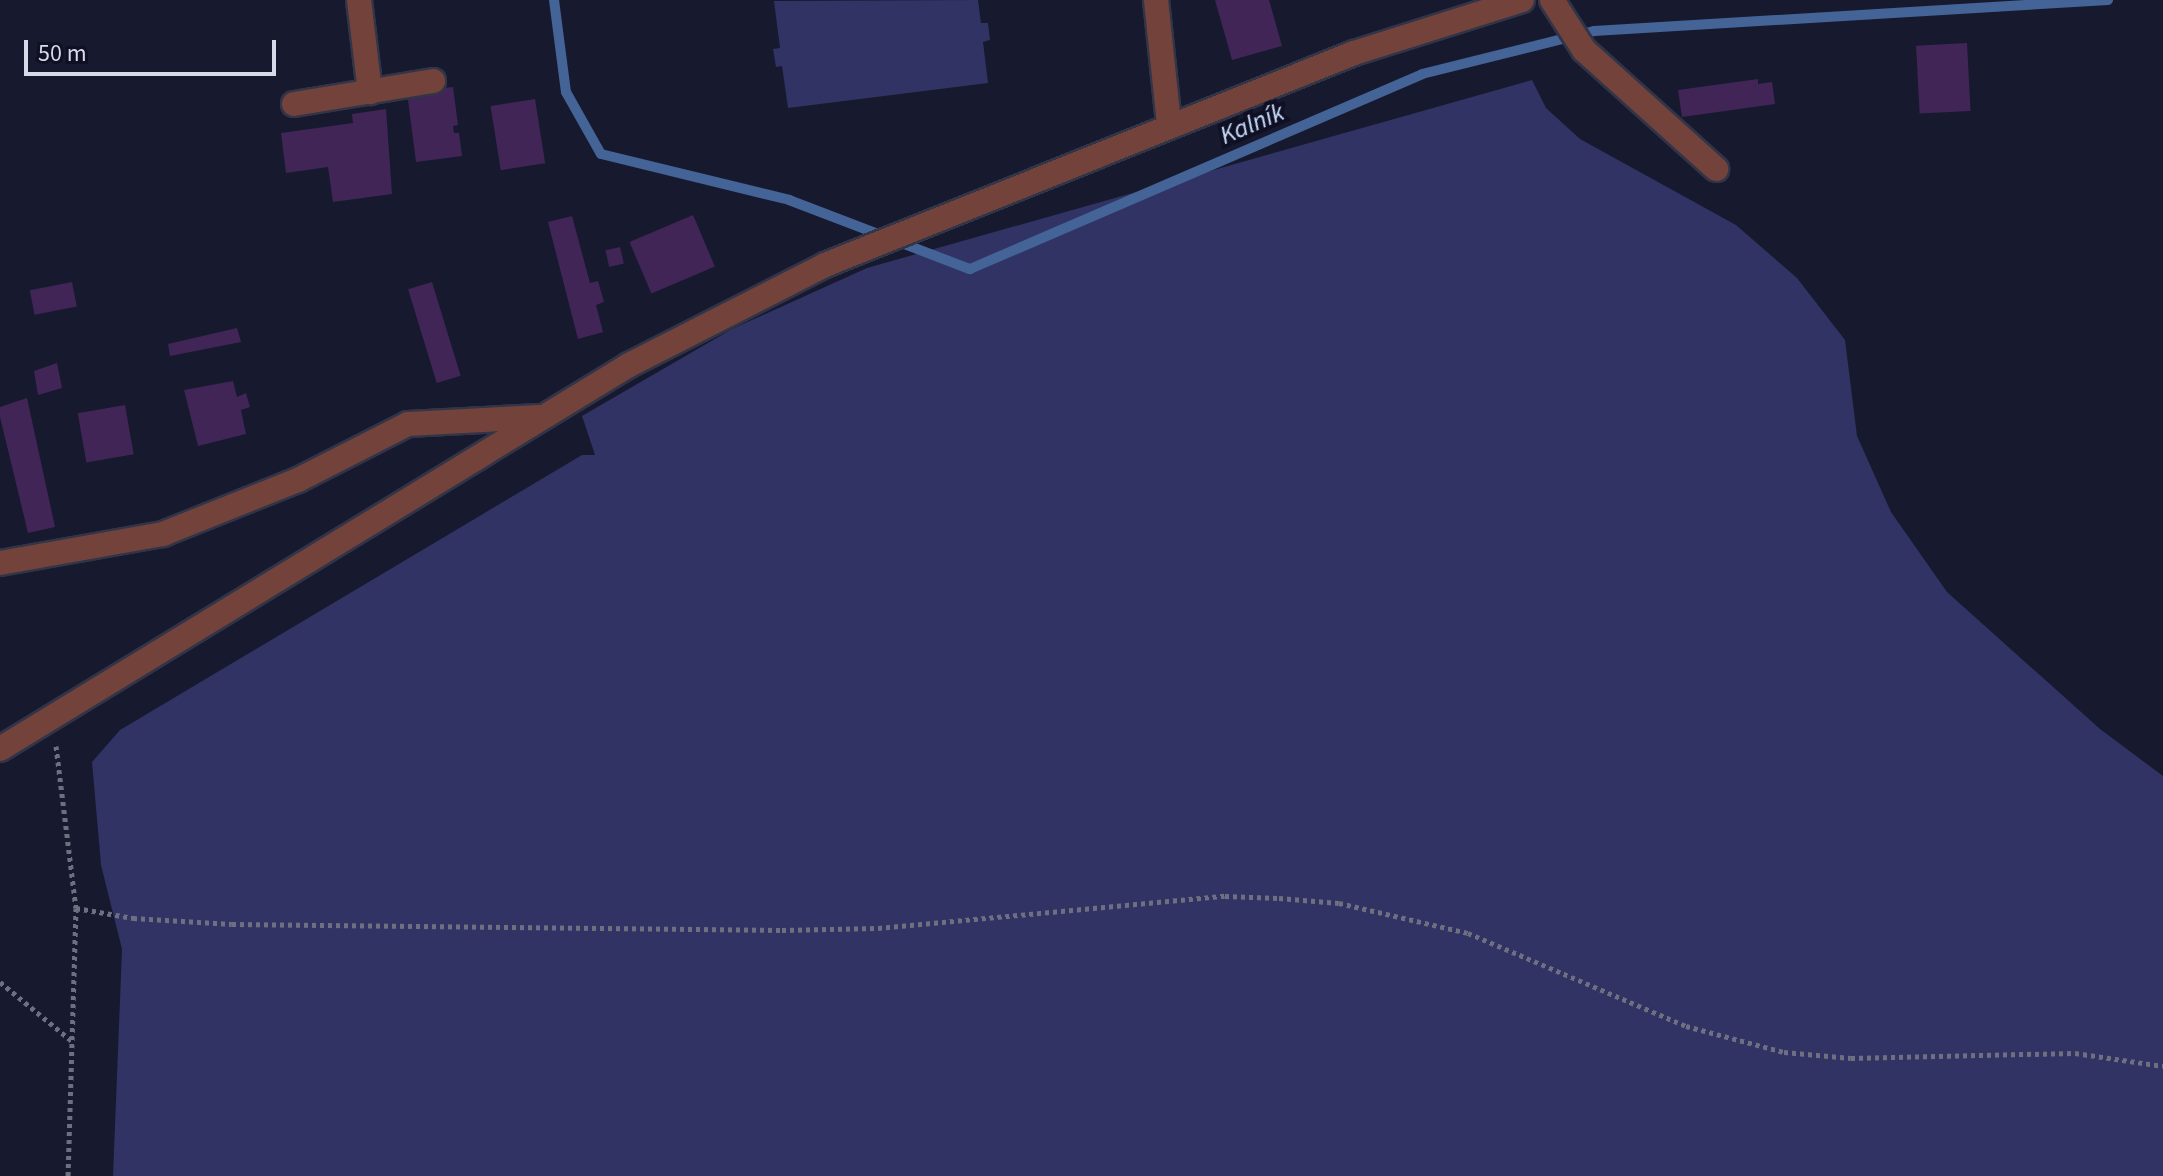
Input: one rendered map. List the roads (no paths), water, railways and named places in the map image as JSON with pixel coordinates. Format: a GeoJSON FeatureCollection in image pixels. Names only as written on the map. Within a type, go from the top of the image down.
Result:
{"type":"FeatureCollection","features":[{"type":"Feature","properties":{"kind":"street"},"geometry":{"type":"LineString","coordinates":[[359,0],[370,92]]}},
{"type":"Feature","properties":{"kind":"street"},"geometry":{"type":"LineString","coordinates":[[1156,0],[1169,124]]}},
{"type":"Feature","properties":{"kind":"street"},"geometry":{"type":"LineString","coordinates":[[0,749],[629,365],[825,265],[1169,124],[1354,53],[1522,0]]}},
{"type":"Feature","properties":{"kind":"street"},"geometry":{"type":"LineString","coordinates":[[1552,0],[1584,50],[1716,169]]}},
{"type":"Feature","properties":{"kind":"street"},"geometry":{"type":"LineString","coordinates":[[294,104],[433,81]]}},
{"type":"Feature","properties":{"kind":"street"},"geometry":{"type":"LineString","coordinates":[[0,563],[163,534],[298,480],[408,424],[543,417]]}},
{"type":"Feature","properties":{"kind":"waterway","name":"Kalník"},"geometry":{"type":"LineString","coordinates":[[554,0],[566,92],[601,154],[789,200],[970,269],[1422,74],[1594,31],[2108,0]]}}]}
